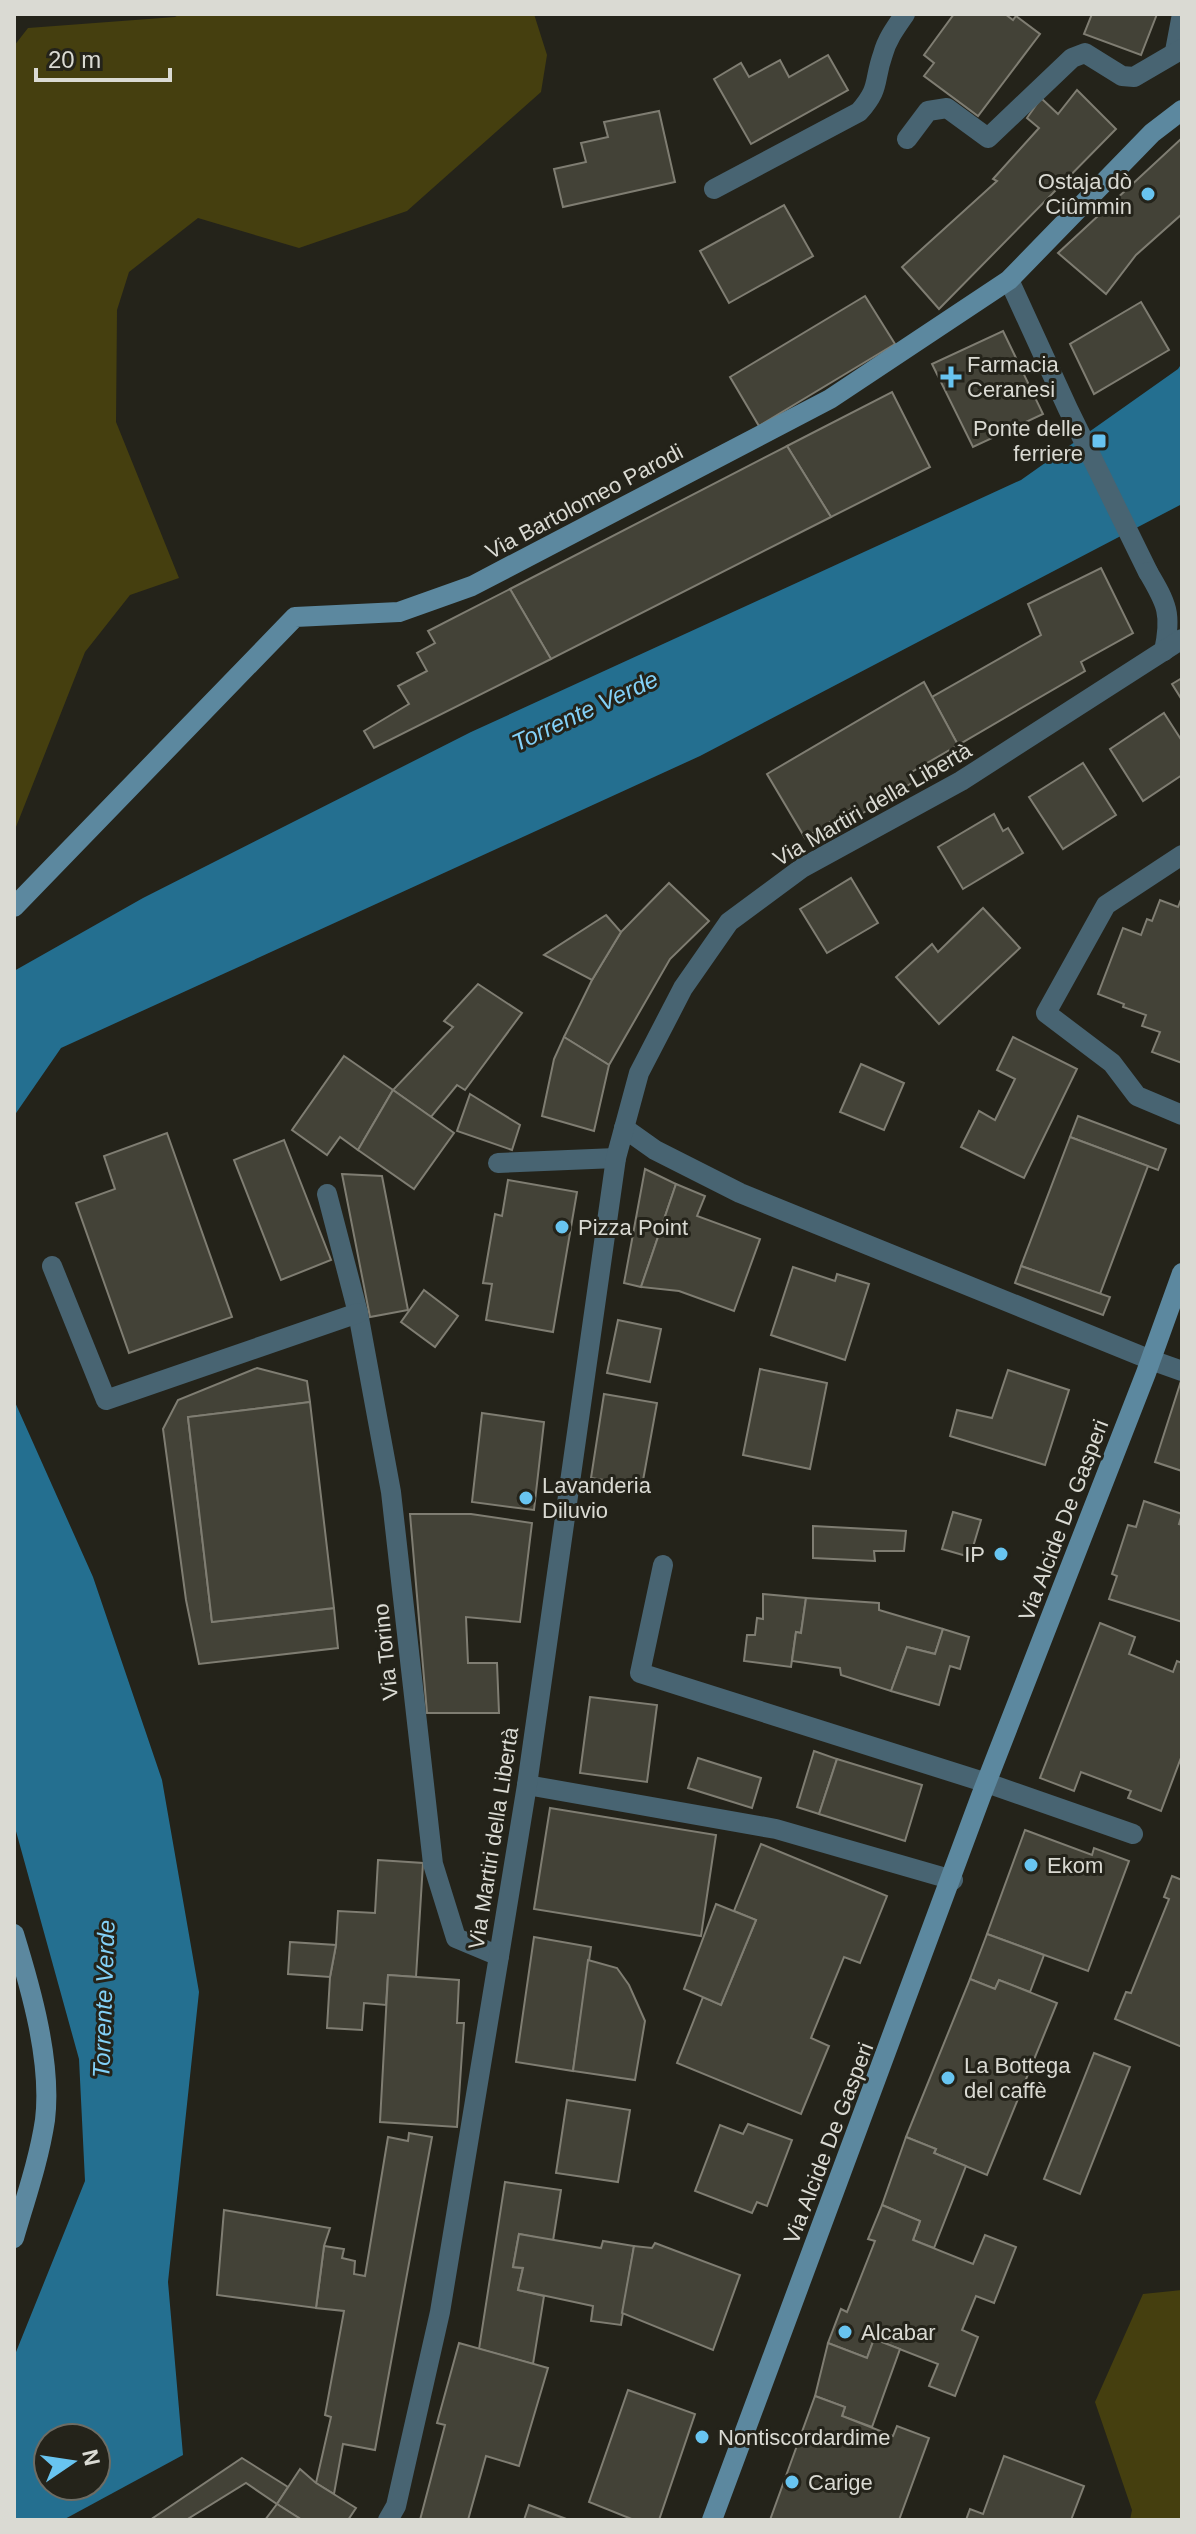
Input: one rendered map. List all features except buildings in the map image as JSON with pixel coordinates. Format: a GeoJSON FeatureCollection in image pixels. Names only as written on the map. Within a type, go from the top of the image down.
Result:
{"type":"FeatureCollection","features":[{"type":"Feature","properties":{"kind":"main road","name":"Via Bartolomeo Parodi"},"geometry":{"type":"LineString","coordinates":[[14,907],[295,617],[399,612],[472,586],[830,399],[1009,280],[1152,133],[1182,110]]}},
{"type":"Feature","properties":{"kind":"main road","name":"Via Alcide De Gasperi"},"geometry":{"type":"LineString","coordinates":[[712,2520],[987,1783],[1182,1273]]}},
{"type":"Feature","properties":{"kind":"main road"},"geometry":{"type":"LineString","coordinates":[[14,1934],[35,2005],[44,2056],[45,2118],[14,2238]]}},
{"type":"Feature","properties":{"kind":"street"},"geometry":{"type":"LineString","coordinates":[[714,189],[859,112],[874,95],[890,35],[905,14]]}},
{"type":"Feature","properties":{"kind":"street"},"geometry":{"type":"LineString","coordinates":[[907,139],[928,111],[947,108],[988,138],[1072,58],[1085,53],[1122,76],[1134,77],[1178,50],[1182,14]]}},
{"type":"Feature","properties":{"kind":"street"},"geometry":{"type":"LineString","coordinates":[[1009,280],[1068,409],[1163,597],[1170,623],[1164,651]]}},
{"type":"Feature","properties":{"kind":"street"},"geometry":{"type":"LineString","coordinates":[[1163,597],[1182,606]]}},
{"type":"Feature","properties":{"kind":"street","name":"Via Martiri della Libertà"},"geometry":{"type":"LineString","coordinates":[[388,2520],[396,2506],[440,2312],[527,1785],[616,1158],[639,1073],[683,988],[729,922],[802,868],[961,781],[1182,639]]}},
{"type":"Feature","properties":{"kind":"street"},"geometry":{"type":"LineString","coordinates":[[1182,855],[1106,905],[1046,1013],[1112,1063],[1137,1096],[1182,1115]]}},
{"type":"Feature","properties":{"kind":"street"},"geometry":{"type":"LineString","coordinates":[[624,1128],[655,1150],[740,1193],[1182,1371]]}},
{"type":"Feature","properties":{"kind":"street"},"geometry":{"type":"LineString","coordinates":[[498,1163],[616,1158]]}},
{"type":"Feature","properties":{"kind":"street","name":"Via Torino"},"geometry":{"type":"LineString","coordinates":[[327,1194],[358,1313],[391,1492],[433,1864],[456,1938],[499,1956]]}},
{"type":"Feature","properties":{"kind":"street"},"geometry":{"type":"LineString","coordinates":[[52,1266],[106,1400],[358,1313]]}},
{"type":"Feature","properties":{"kind":"street"},"geometry":{"type":"LineString","coordinates":[[663,1565],[640,1673],[987,1783],[1133,1834]]}},
{"type":"Feature","properties":{"kind":"street"},"geometry":{"type":"LineString","coordinates":[[527,1785],[776,1829],[953,1880]]}},
{"type":"Feature","properties":{"kind":"shaded area"},"geometry":{"type":"Polygon","coordinates":[[[180,14],[534,14],[547,55],[541,92],[407,211],[299,248],[198,218],[129,272],[117,310],[116,422],[179,578],[130,595],[85,652],[14,832],[14,46],[28,28],[175,17],[180,14]]]}},
{"type":"Feature","properties":{"kind":"shaded area"},"geometry":{"type":"Polygon","coordinates":[[[1182,2290],[1182,2520],[1130,2520],[1132,2510],[1095,2402],[1143,2294],[1182,2290]]]}},
{"type":"Feature","properties":{"kind":"water","name":"Torrente Verde"},"geometry":{"type":"Polygon","coordinates":[[[1182,363],[1182,504],[700,756],[61,1048],[14,1116],[14,971],[143,898],[471,732],[1021,480],[1178,369],[1182,363]]]}},
{"type":"Feature","properties":{"kind":"water","name":"Torrente Verde"},"geometry":{"type":"Polygon","coordinates":[[[14,1400],[93,1577],[162,1780],[199,1992],[168,2282],[183,2455],[112,2493],[112,2422],[32,2422],[32,2502],[96,2502],[63,2520],[14,2520],[14,2357],[85,2181],[79,2059],[14,1824],[14,1400]]]}},
{"type":"Feature","properties":{"kind":"place","name":"Ostaja dò Ciûmmin"},"geometry":{"type":"Point","coordinates":[1148,194]}},
{"type":"Feature","properties":{"kind":"place","name":"Farmacia Ceranesi"},"geometry":{"type":"Point","coordinates":[951,377]}},
{"type":"Feature","properties":{"kind":"place","name":"Ponte delle ferriere"},"geometry":{"type":"Point","coordinates":[1099,441]}},
{"type":"Feature","properties":{"kind":"place","name":"Pizza Point"},"geometry":{"type":"Point","coordinates":[562,1227]}},
{"type":"Feature","properties":{"kind":"place","name":"Lavanderia Diluvio"},"geometry":{"type":"Point","coordinates":[526,1498]}},
{"type":"Feature","properties":{"kind":"place","name":"IP"},"geometry":{"type":"Point","coordinates":[1001,1554]}},
{"type":"Feature","properties":{"kind":"place","name":"Ekom"},"geometry":{"type":"Point","coordinates":[1031,1865]}},
{"type":"Feature","properties":{"kind":"place","name":"La Bottega del caffè"},"geometry":{"type":"Point","coordinates":[948,2078]}},
{"type":"Feature","properties":{"kind":"place","name":"Alcabar"},"geometry":{"type":"Point","coordinates":[845,2332]}},
{"type":"Feature","properties":{"kind":"place","name":"Nontiscordardime"},"geometry":{"type":"Point","coordinates":[702,2437]}},
{"type":"Feature","properties":{"kind":"place","name":"Carige"},"geometry":{"type":"Point","coordinates":[792,2482]}}]}
